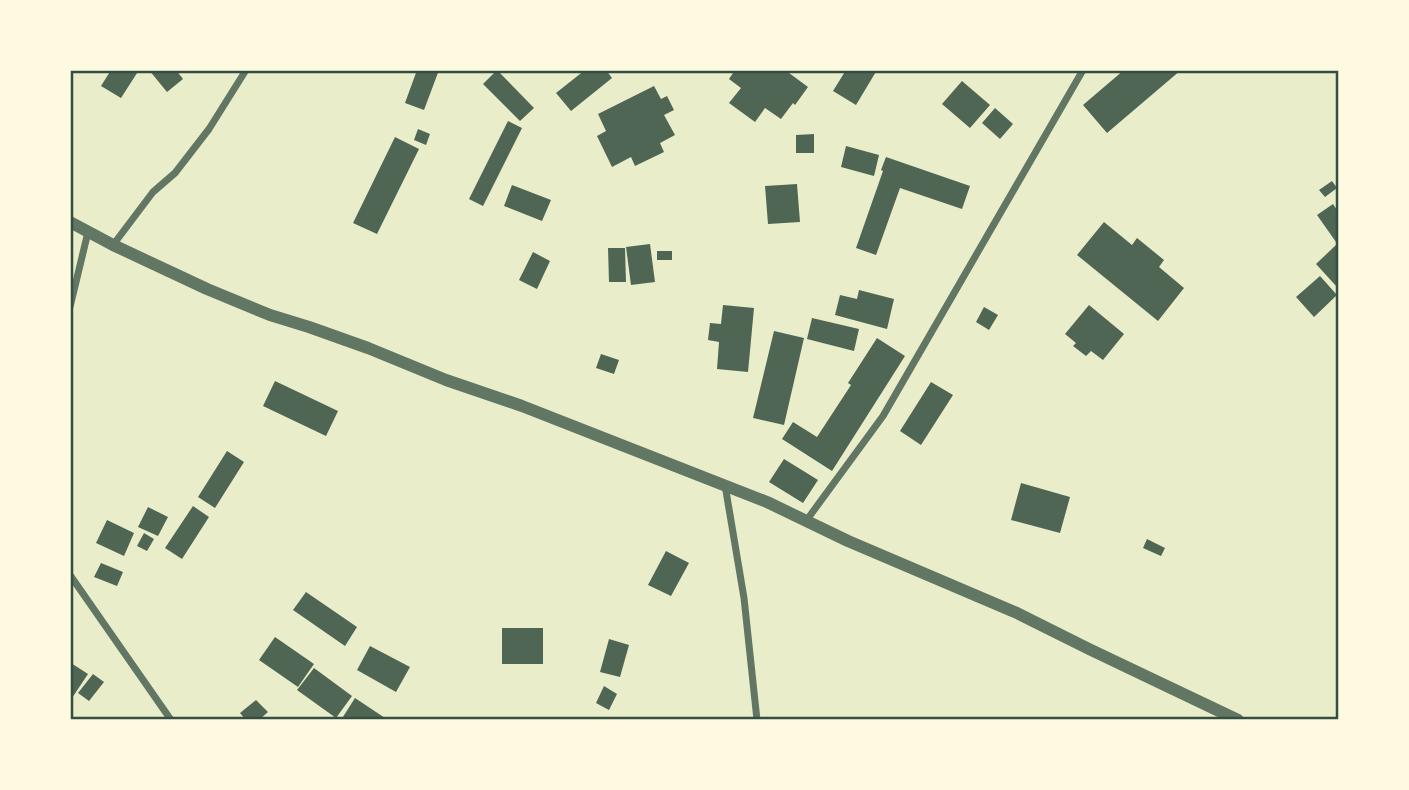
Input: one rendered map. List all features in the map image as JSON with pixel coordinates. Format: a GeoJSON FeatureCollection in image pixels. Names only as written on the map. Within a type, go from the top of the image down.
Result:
{"type":"FeatureCollection","features":[{"type":"Feature","properties":{"kind":"street"},"geometry":{"type":"LineString","coordinates":[[113,245],[153,192],[175,173],[209,129],[246,70]]}},
{"type":"Feature","properties":{"kind":"street"},"geometry":{"type":"LineString","coordinates":[[806,521],[883,416],[1083,70]]}},
{"type":"Feature","properties":{"kind":"street"},"geometry":{"type":"LineString","coordinates":[[70,222],[207,289],[270,315],[368,348],[767,502],[848,541],[1017,613],[1238,720]]}},
{"type":"Feature","properties":{"kind":"street"},"geometry":{"type":"LineString","coordinates":[[70,307],[88,232]]}},
{"type":"Feature","properties":{"kind":"street"},"geometry":{"type":"LineString","coordinates":[[725,485],[744,598],[757,720]]}},
{"type":"Feature","properties":{"kind":"street"},"geometry":{"type":"LineString","coordinates":[[70,575],[172,720]]}},
{"type":"Feature","properties":{"kind":"building"},"geometry":{"type":"Polygon","coordinates":[[[111,70],[139,70],[121,98],[101,86],[111,70]]]}},
{"type":"Feature","properties":{"kind":"building"},"geometry":{"type":"Polygon","coordinates":[[[149,70],[176,70],[183,79],[167,92],[149,70]]]}},
{"type":"Feature","properties":{"kind":"building"},"geometry":{"type":"Polygon","coordinates":[[[417,70],[439,70],[424,110],[405,103],[417,70]]]}},
{"type":"Feature","properties":{"kind":"building"},"geometry":{"type":"Polygon","coordinates":[[[497,70],[534,108],[520,121],[483,84],[497,70]]]}},
{"type":"Feature","properties":{"kind":"building"},"geometry":{"type":"Polygon","coordinates":[[[585,70],[606,70],[612,78],[571,111],[556,93],[585,70]]]}},
{"type":"Feature","properties":{"kind":"building"},"geometry":{"type":"Polygon","coordinates":[[[735,70],[785,70],[808,87],[781,119],[765,108],[755,122],[729,103],[741,88],[729,79],[735,70]]]}},
{"type":"Feature","properties":{"kind":"building"},"geometry":{"type":"Polygon","coordinates":[[[846,70],[877,70],[856,105],[833,91],[846,70]]]}},
{"type":"Feature","properties":{"kind":"building"},"geometry":{"type":"Polygon","coordinates":[[[1124,70],[1181,70],[1107,133],[1083,105],[1124,70]]]}},
{"type":"Feature","properties":{"kind":"building"},"geometry":{"type":"Polygon","coordinates":[[[962,81],[990,105],[970,128],[942,104],[962,81]]]}},
{"type":"Feature","properties":{"kind":"building"},"geometry":{"type":"Polygon","coordinates":[[[654,86],[661,99],[667,96],[674,110],[664,115],[675,135],[660,143],[664,152],[635,166],[631,157],[612,167],[597,136],[606,131],[598,114],[654,86]]]}},
{"type":"Feature","properties":{"kind":"building"},"geometry":{"type":"Polygon","coordinates":[[[995,108],[1013,124],[1000,139],[982,123],[995,108]]]}},
{"type":"Feature","properties":{"kind":"building"},"geometry":{"type":"Polygon","coordinates":[[[508,121],[522,128],[483,206],[469,199],[508,121]]]}},
{"type":"Feature","properties":{"kind":"building"},"geometry":{"type":"Polygon","coordinates":[[[418,129],[430,134],[426,145],[414,140],[418,129]]]}},
{"type":"Feature","properties":{"kind":"building"},"geometry":{"type":"Polygon","coordinates":[[[814,134],[814,153],[796,153],[796,135],[814,134]]]}},
{"type":"Feature","properties":{"kind":"building"},"geometry":{"type":"Polygon","coordinates":[[[395,137],[419,149],[377,234],[353,223],[395,137]]]}},
{"type":"Feature","properties":{"kind":"building"},"geometry":{"type":"Polygon","coordinates":[[[846,146],[879,155],[874,176],[841,167],[846,146]]]}},
{"type":"Feature","properties":{"kind":"building"},"geometry":{"type":"Polygon","coordinates":[[[886,157],[970,186],[962,209],[900,188],[876,255],[856,248],[886,157]]]}},
{"type":"Feature","properties":{"kind":"building"},"geometry":{"type":"Polygon","coordinates":[[[1332,181],[1337,188],[1325,197],[1319,190],[1332,181]]]}},
{"type":"Feature","properties":{"kind":"building"},"geometry":{"type":"Polygon","coordinates":[[[797,184],[800,222],[768,224],[765,186],[797,184]]]}},
{"type":"Feature","properties":{"kind":"building"},"geometry":{"type":"Polygon","coordinates":[[[512,185],[551,200],[542,221],[504,206],[512,185]]]}},
{"type":"Feature","properties":{"kind":"building"},"geometry":{"type":"Polygon","coordinates":[[[1333,204],[1339,213],[1339,240],[1336,242],[1317,215],[1333,204]]]}},
{"type":"Feature","properties":{"kind":"building"},"geometry":{"type":"Polygon","coordinates":[[[1104,222],[1132,245],[1137,238],[1164,260],[1159,267],[1184,288],[1158,321],[1077,255],[1104,222]]]}},
{"type":"Feature","properties":{"kind":"building"},"geometry":{"type":"Polygon","coordinates":[[[650,244],[655,282],[631,285],[626,247],[650,244]]]}},
{"type":"Feature","properties":{"kind":"building"},"geometry":{"type":"Polygon","coordinates":[[[1336,245],[1339,248],[1337,287],[1316,264],[1336,245]]]}},
{"type":"Feature","properties":{"kind":"building"},"geometry":{"type":"Polygon","coordinates":[[[608,248],[625,248],[626,282],[609,282],[608,248]]]}},
{"type":"Feature","properties":{"kind":"building"},"geometry":{"type":"Polygon","coordinates":[[[657,251],[672,251],[672,260],[657,260],[657,251]]]}},
{"type":"Feature","properties":{"kind":"building"},"geometry":{"type":"Polygon","coordinates":[[[533,252],[550,261],[537,289],[519,280],[533,252]]]}},
{"type":"Feature","properties":{"kind":"building"},"geometry":{"type":"Polygon","coordinates":[[[1320,276],[1337,295],[1314,317],[1296,297],[1320,276]]]}},
{"type":"Feature","properties":{"kind":"building"},"geometry":{"type":"Polygon","coordinates":[[[859,290],[894,299],[887,329],[835,315],[840,295],[857,299],[859,290]]]}},
{"type":"Feature","properties":{"kind":"building"},"geometry":{"type":"Polygon","coordinates":[[[723,305],[754,308],[748,372],[717,369],[719,342],[708,340],[710,323],[721,324],[723,305]]]}},
{"type":"Feature","properties":{"kind":"building"},"geometry":{"type":"Polygon","coordinates":[[[1089,305],[1124,334],[1103,360],[1091,351],[1086,356],[1073,346],[1076,343],[1065,334],[1089,305]]]}},
{"type":"Feature","properties":{"kind":"building"},"geometry":{"type":"Polygon","coordinates":[[[984,307],[998,315],[989,330],[976,322],[984,307]]]}},
{"type":"Feature","properties":{"kind":"building"},"geometry":{"type":"Polygon","coordinates":[[[812,318],[859,329],[854,351],[807,339],[812,318]]]}},
{"type":"Feature","properties":{"kind":"building"},"geometry":{"type":"Polygon","coordinates":[[[774,331],[804,338],[784,425],[753,418],[774,331]]]}},
{"type":"Feature","properties":{"kind":"building"},"geometry":{"type":"Polygon","coordinates":[[[877,338],[905,356],[832,471],[782,439],[793,422],[817,437],[851,385],[848,383],[877,338]]]}},
{"type":"Feature","properties":{"kind":"building"},"geometry":{"type":"Polygon","coordinates":[[[601,354],[619,360],[614,374],[596,368],[601,354]]]}},
{"type":"Feature","properties":{"kind":"building"},"geometry":{"type":"Polygon","coordinates":[[[275,381],[338,411],[326,436],[263,406],[275,381]]]}},
{"type":"Feature","properties":{"kind":"building"},"geometry":{"type":"Polygon","coordinates":[[[931,382],[953,395],[921,445],[900,431],[931,382]]]}},
{"type":"Feature","properties":{"kind":"building"},"geometry":{"type":"Polygon","coordinates":[[[227,451],[244,462],[215,508],[198,497],[227,451]]]}},
{"type":"Feature","properties":{"kind":"building"},"geometry":{"type":"Polygon","coordinates":[[[784,459],[818,480],[803,503],[769,482],[784,459]]]}},
{"type":"Feature","properties":{"kind":"building"},"geometry":{"type":"Polygon","coordinates":[[[1021,483],[1070,497],[1060,533],[1011,520],[1021,483]]]}},
{"type":"Feature","properties":{"kind":"building"},"geometry":{"type":"Polygon","coordinates":[[[193,506],[209,517],[182,559],[165,548],[193,506]]]}},
{"type":"Feature","properties":{"kind":"building"},"geometry":{"type":"Polygon","coordinates":[[[148,507],[168,517],[158,536],[138,527],[148,507]]]}},
{"type":"Feature","properties":{"kind":"building"},"geometry":{"type":"Polygon","coordinates":[[[107,520],[134,533],[124,556],[96,543],[107,520]]]}},
{"type":"Feature","properties":{"kind":"building"},"geometry":{"type":"Polygon","coordinates":[[[144,533],[154,539],[147,551],[137,546],[144,533]]]}},
{"type":"Feature","properties":{"kind":"building"},"geometry":{"type":"Polygon","coordinates":[[[1147,539],[1165,548],[1161,556],[1143,548],[1147,539]]]}},
{"type":"Feature","properties":{"kind":"building"},"geometry":{"type":"Polygon","coordinates":[[[666,551],[689,563],[671,596],[648,585],[666,551]]]}},
{"type":"Feature","properties":{"kind":"building"},"geometry":{"type":"Polygon","coordinates":[[[101,563],[123,572],[117,586],[94,577],[101,563]]]}},
{"type":"Feature","properties":{"kind":"building"},"geometry":{"type":"Polygon","coordinates":[[[306,592],[357,627],[345,646],[293,610],[306,592]]]}},
{"type":"Feature","properties":{"kind":"building"},"geometry":{"type":"Polygon","coordinates":[[[502,628],[543,628],[543,664],[502,664],[502,628]]]}},
{"type":"Feature","properties":{"kind":"building"},"geometry":{"type":"Polygon","coordinates":[[[275,637],[314,664],[298,687],[259,660],[275,637]]]}},
{"type":"Feature","properties":{"kind":"building"},"geometry":{"type":"Polygon","coordinates":[[[609,639],[629,645],[620,677],[600,672],[609,639]]]}},
{"type":"Feature","properties":{"kind":"building"},"geometry":{"type":"Polygon","coordinates":[[[370,646],[410,667],[396,692],[357,670],[370,646]]]}},
{"type":"Feature","properties":{"kind":"building"},"geometry":{"type":"Polygon","coordinates":[[[71,663],[88,674],[70,701],[70,665],[71,663]]]}},
{"type":"Feature","properties":{"kind":"building"},"geometry":{"type":"Polygon","coordinates":[[[314,668],[352,696],[336,718],[297,690],[314,668]]]}},
{"type":"Feature","properties":{"kind":"building"},"geometry":{"type":"Polygon","coordinates":[[[93,674],[104,682],[89,701],[78,693],[93,674]]]}},
{"type":"Feature","properties":{"kind":"building"},"geometry":{"type":"Polygon","coordinates":[[[604,686],[617,694],[609,710],[596,703],[604,686]]]}},
{"type":"Feature","properties":{"kind":"building"},"geometry":{"type":"Polygon","coordinates":[[[355,698],[388,720],[341,720],[355,698]]]}},
{"type":"Feature","properties":{"kind":"building"},"geometry":{"type":"Polygon","coordinates":[[[256,700],[268,712],[259,720],[246,720],[240,713],[256,700]]]}}]}
